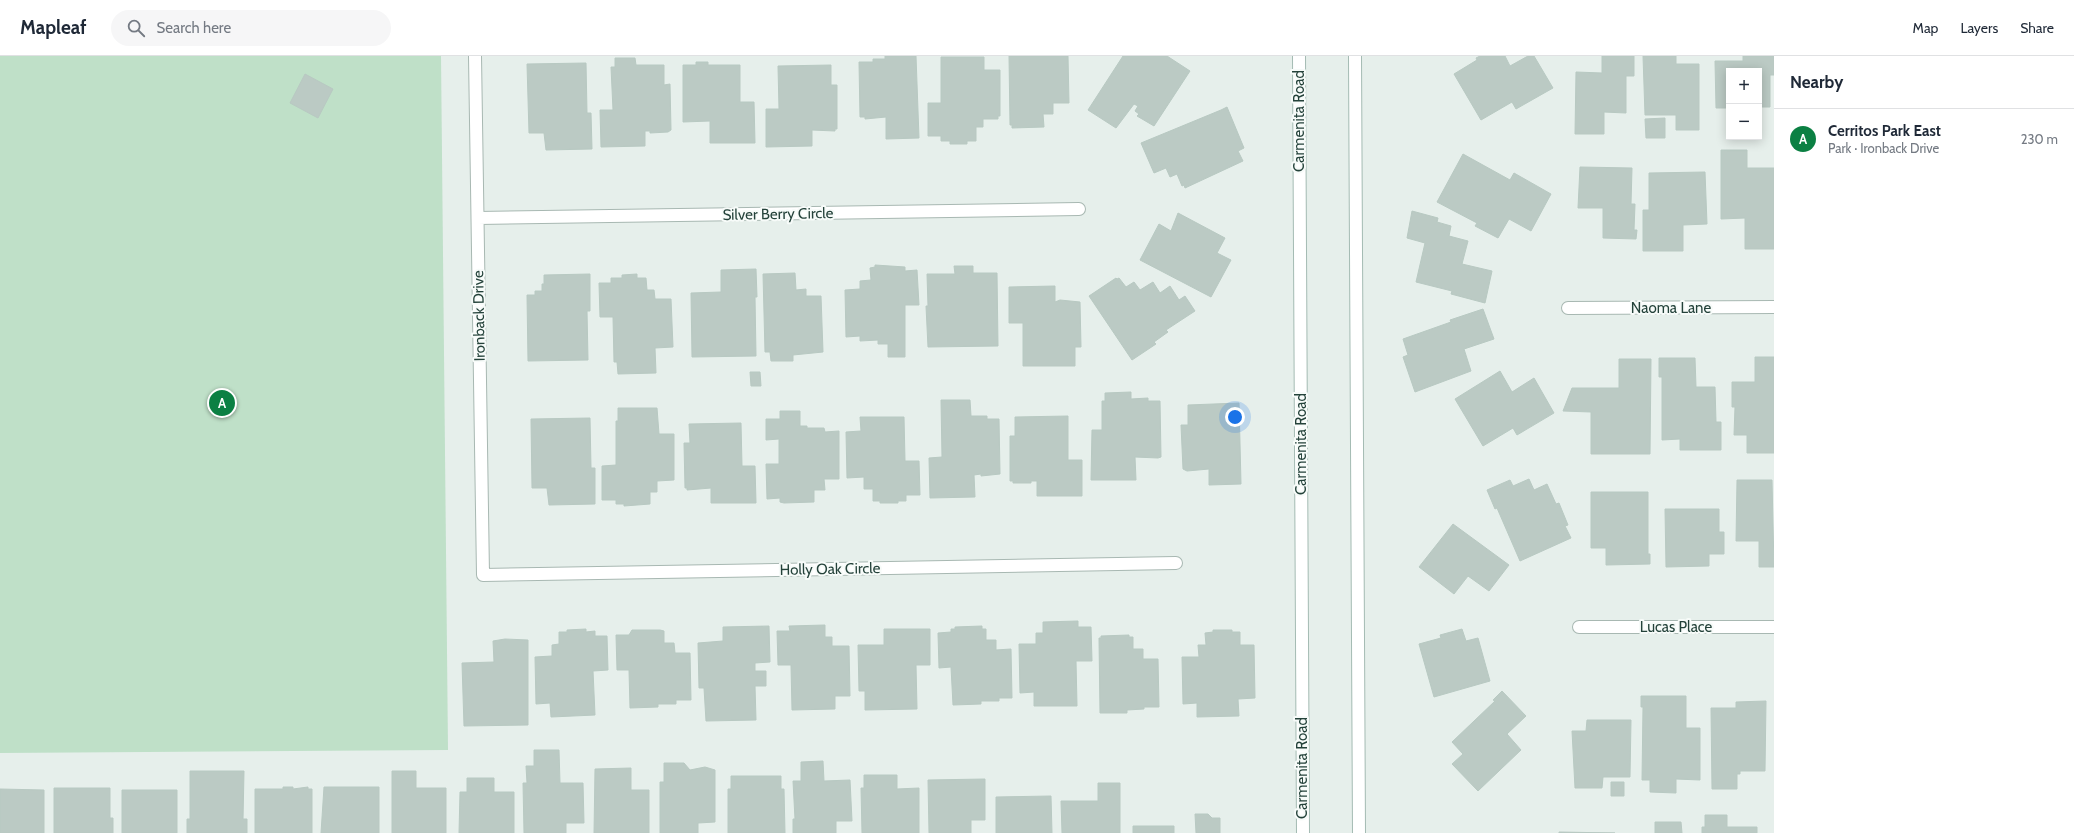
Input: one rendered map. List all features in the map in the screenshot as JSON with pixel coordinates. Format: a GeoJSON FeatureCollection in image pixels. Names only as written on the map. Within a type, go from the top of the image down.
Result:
{"type":"FeatureCollection","features":[{"type":"Feature","properties":{"kind":"street","name":"Ironback Drive"},"geometry":{"type":"LineString","coordinates":[[475,56],[483,575]]}},
{"type":"Feature","properties":{"kind":"street","name":"Carmenita Road"},"geometry":{"type":"LineString","coordinates":[[1299,56],[1303,833]]}},
{"type":"Feature","properties":{"kind":"street"},"geometry":{"type":"LineString","coordinates":[[1355,56],[1358,833]]}},
{"type":"Feature","properties":{"kind":"street","name":"Silver Berry Circle"},"geometry":{"type":"LineString","coordinates":[[478,218],[1079,209]]}},
{"type":"Feature","properties":{"kind":"street","name":"Naoma Lane"},"geometry":{"type":"LineString","coordinates":[[1568,308],[1774,307]]}},
{"type":"Feature","properties":{"kind":"street","name":"Holly Oak Circle"},"geometry":{"type":"LineString","coordinates":[[483,575],[1176,563]]}},
{"type":"Feature","properties":{"kind":"street","name":"Lucas Place"},"geometry":{"type":"LineString","coordinates":[[1579,627],[1774,627]]}},
{"type":"Feature","properties":{"kind":"green space"},"geometry":{"type":"Polygon","coordinates":[[[0,56],[441,56],[448,750],[0,753],[0,56]]]}},
{"type":"Feature","properties":{"kind":"building"},"geometry":{"type":"Polygon","coordinates":[[[885,56],[916,56],[919,138],[886,139],[886,117],[865,119],[865,117],[860,117],[859,62],[873,62],[873,59],[885,59],[885,56]]]}},
{"type":"Feature","properties":{"kind":"building"},"geometry":{"type":"Polygon","coordinates":[[[1009,56],[1068,56],[1069,103],[1053,103],[1053,114],[1043,114],[1044,127],[1012,128],[1012,125],[1010,125],[1009,56]]]}},
{"type":"Feature","properties":{"kind":"building"},"geometry":{"type":"Polygon","coordinates":[[[1123,56],[1167,56],[1190,71],[1154,126],[1137,116],[1139,114],[1135,111],[1138,106],[1134,104],[1116,128],[1088,110],[1123,56]]]}},
{"type":"Feature","properties":{"kind":"building"},"geometry":{"type":"Polygon","coordinates":[[[1480,56],[1505,56],[1510,66],[1528,56],[1534,56],[1553,88],[1516,109],[1512,102],[1481,120],[1454,74],[1477,60],[1476,58],[1480,56]]]}},
{"type":"Feature","properties":{"kind":"building"},"geometry":{"type":"Polygon","coordinates":[[[1602,56],[1634,56],[1634,76],[1626,76],[1626,113],[1604,112],[1604,134],[1575,134],[1576,72],[1602,73],[1602,56]]]}},
{"type":"Feature","properties":{"kind":"building"},"geometry":{"type":"Polygon","coordinates":[[[1643,56],[1676,56],[1676,64],[1699,64],[1699,130],[1676,130],[1676,115],[1645,115],[1643,56]]]}},
{"type":"Feature","properties":{"kind":"building"},"geometry":{"type":"Polygon","coordinates":[[[1743,56],[1774,56],[1774,75],[1770,75],[1770,107],[1762,107],[1762,68],[1726,68],[1726,108],[1716,108],[1715,61],[1743,61],[1743,56]]]}},
{"type":"Feature","properties":{"kind":"building"},"geometry":{"type":"Polygon","coordinates":[[[941,57],[984,57],[984,70],[1000,70],[1000,116],[998,116],[998,119],[983,119],[983,127],[976,127],[976,141],[967,141],[967,144],[950,144],[950,141],[941,141],[941,136],[928,136],[928,103],[941,103],[941,57]]]}},
{"type":"Feature","properties":{"kind":"building"},"geometry":{"type":"Polygon","coordinates":[[[615,58],[635,58],[636,65],[664,65],[664,85],[670,84],[671,130],[668,132],[650,133],[650,131],[645,131],[645,146],[601,147],[600,110],[613,110],[611,67],[615,67],[615,58]]]}},
{"type":"Feature","properties":{"kind":"building"},"geometry":{"type":"Polygon","coordinates":[[[696,62],[708,62],[708,65],[740,65],[740,102],[754,102],[755,143],[710,143],[710,121],[683,122],[683,65],[696,65],[696,62]]]}},
{"type":"Feature","properties":{"kind":"building"},"geometry":{"type":"Polygon","coordinates":[[[586,63],[587,113],[591,113],[592,149],[546,150],[544,133],[529,133],[527,64],[586,63]]]}},
{"type":"Feature","properties":{"kind":"building"},"geometry":{"type":"Polygon","coordinates":[[[831,65],[831,85],[837,85],[837,129],[835,129],[835,131],[812,130],[812,146],[766,147],[766,109],[779,109],[778,66],[831,65]]]}},
{"type":"Feature","properties":{"kind":"building"},"geometry":{"type":"Polygon","coordinates":[[[305,74],[333,89],[318,118],[290,103],[305,74]]]}},
{"type":"Feature","properties":{"kind":"building"},"geometry":{"type":"Polygon","coordinates":[[[1227,107],[1244,148],[1238,151],[1243,161],[1185,188],[1184,185],[1182,186],[1177,174],[1170,177],[1166,168],[1154,173],[1141,143],[1227,107]]]}},
{"type":"Feature","properties":{"kind":"building"},"geometry":{"type":"Polygon","coordinates":[[[1665,118],[1665,138],[1646,138],[1645,119],[1665,118]]]}},
{"type":"Feature","properties":{"kind":"building"},"geometry":{"type":"Polygon","coordinates":[[[1721,150],[1747,150],[1747,168],[1774,168],[1774,249],[1745,249],[1745,218],[1721,219],[1721,150]]]}},
{"type":"Feature","properties":{"kind":"building"},"geometry":{"type":"Polygon","coordinates":[[[1463,154],[1510,180],[1514,173],[1551,194],[1531,231],[1509,219],[1498,238],[1475,226],[1477,223],[1437,202],[1463,154]]]}},
{"type":"Feature","properties":{"kind":"building"},"geometry":{"type":"Polygon","coordinates":[[[1580,167],[1632,168],[1631,204],[1635,204],[1634,230],[1637,230],[1636,239],[1603,238],[1603,208],[1578,208],[1580,167]]]}},
{"type":"Feature","properties":{"kind":"building"},"geometry":{"type":"Polygon","coordinates":[[[1705,172],[1707,224],[1683,225],[1683,251],[1643,251],[1643,210],[1649,210],[1649,173],[1705,172]]]}},
{"type":"Feature","properties":{"kind":"building"},"geometry":{"type":"Polygon","coordinates":[[[1412,211],[1438,218],[1437,222],[1451,226],[1449,236],[1468,241],[1462,264],[1492,271],[1485,303],[1451,294],[1452,291],[1416,282],[1425,243],[1407,238],[1412,211]]]}},
{"type":"Feature","properties":{"kind":"building"},"geometry":{"type":"Polygon","coordinates":[[[1178,213],[1225,238],[1217,253],[1231,260],[1211,297],[1140,260],[1159,224],[1171,231],[1178,213]]]}},
{"type":"Feature","properties":{"kind":"building"},"geometry":{"type":"Polygon","coordinates":[[[875,265],[905,267],[905,271],[917,270],[919,305],[905,305],[905,357],[888,357],[888,344],[878,344],[878,340],[860,341],[860,336],[846,337],[845,290],[860,289],[860,281],[871,280],[870,268],[875,267],[875,265]]]}},
{"type":"Feature","properties":{"kind":"building"},"geometry":{"type":"Polygon","coordinates":[[[954,266],[973,266],[973,273],[997,273],[998,346],[928,347],[926,306],[928,306],[927,274],[955,274],[954,266]]]}},
{"type":"Feature","properties":{"kind":"building"},"geometry":{"type":"Polygon","coordinates":[[[756,269],[756,356],[692,357],[691,293],[721,292],[721,270],[756,269]]]}},
{"type":"Feature","properties":{"kind":"building"},"geometry":{"type":"Polygon","coordinates":[[[795,273],[796,290],[806,289],[806,296],[821,296],[823,352],[793,355],[793,361],[771,361],[770,352],[765,352],[763,274],[795,273]]]}},
{"type":"Feature","properties":{"kind":"building"},"geometry":{"type":"Polygon","coordinates":[[[590,274],[590,311],[587,311],[588,360],[528,361],[527,295],[535,295],[535,291],[542,291],[544,275],[590,274]]]}},
{"type":"Feature","properties":{"kind":"building"},"geometry":{"type":"Polygon","coordinates":[[[637,274],[637,278],[646,278],[647,290],[654,290],[655,299],[671,299],[673,347],[655,348],[656,373],[618,374],[617,362],[614,362],[613,317],[600,317],[599,283],[611,283],[611,278],[622,278],[622,275],[637,274]]]}},
{"type":"Feature","properties":{"kind":"building"},"geometry":{"type":"Polygon","coordinates":[[[1116,278],[1119,278],[1126,287],[1134,282],[1140,290],[1153,282],[1160,293],[1170,286],[1179,300],[1185,296],[1195,311],[1166,330],[1168,332],[1154,342],[1156,344],[1132,360],[1089,296],[1116,278]]]}},
{"type":"Feature","properties":{"kind":"building"},"geometry":{"type":"Polygon","coordinates":[[[1055,286],[1055,302],[1060,300],[1080,302],[1081,347],[1075,347],[1075,366],[1023,366],[1023,323],[1009,323],[1009,287],[1055,286]]]}},
{"type":"Feature","properties":{"kind":"building"},"geometry":{"type":"Polygon","coordinates":[[[1483,309],[1494,339],[1464,349],[1471,371],[1415,392],[1403,357],[1408,355],[1403,339],[1451,322],[1450,320],[1483,309]]]}},
{"type":"Feature","properties":{"kind":"building"},"geometry":{"type":"Polygon","coordinates":[[[1755,357],[1774,357],[1774,453],[1747,453],[1747,435],[1734,435],[1735,407],[1732,407],[1732,382],[1755,382],[1755,357]]]}},
{"type":"Feature","properties":{"kind":"building"},"geometry":{"type":"Polygon","coordinates":[[[1659,358],[1695,358],[1696,387],[1715,387],[1716,422],[1721,422],[1721,450],[1680,450],[1680,439],[1662,440],[1662,377],[1659,377],[1659,358]]]}},
{"type":"Feature","properties":{"kind":"building"},"geometry":{"type":"Polygon","coordinates":[[[1619,359],[1651,359],[1650,454],[1591,454],[1591,412],[1563,411],[1572,388],[1619,388],[1619,359]]]}},
{"type":"Feature","properties":{"kind":"building"},"geometry":{"type":"Polygon","coordinates":[[[1500,371],[1512,392],[1534,378],[1554,413],[1517,435],[1513,428],[1483,446],[1455,399],[1500,371]]]}},
{"type":"Feature","properties":{"kind":"building"},"geometry":{"type":"Polygon","coordinates":[[[750,372],[760,372],[761,386],[751,386],[750,372]]]}},
{"type":"Feature","properties":{"kind":"building"},"geometry":{"type":"Polygon","coordinates":[[[1131,392],[1131,399],[1148,398],[1148,401],[1160,401],[1161,457],[1135,457],[1136,480],[1091,480],[1092,430],[1102,430],[1102,401],[1105,401],[1105,393],[1131,392]]]}},
{"type":"Feature","properties":{"kind":"building"},"geometry":{"type":"Polygon","coordinates":[[[941,400],[970,400],[971,416],[987,416],[987,419],[999,419],[1000,474],[981,476],[981,474],[974,475],[975,497],[930,498],[929,458],[942,457],[941,400]]]}},
{"type":"Feature","properties":{"kind":"building"},"geometry":{"type":"Polygon","coordinates":[[[1239,403],[1241,484],[1209,485],[1209,469],[1187,471],[1183,469],[1181,425],[1188,425],[1188,405],[1239,403]]]}},
{"type":"Feature","properties":{"kind":"building"},"geometry":{"type":"Polygon","coordinates":[[[618,408],[657,408],[659,434],[674,434],[674,480],[657,481],[657,492],[650,492],[650,504],[624,506],[624,504],[616,504],[616,500],[602,500],[602,466],[616,465],[616,421],[618,421],[618,408]]]}},
{"type":"Feature","properties":{"kind":"building"},"geometry":{"type":"Polygon","coordinates":[[[780,411],[800,411],[800,426],[807,426],[807,428],[824,428],[825,432],[839,431],[839,479],[824,479],[825,490],[814,490],[814,502],[784,503],[780,502],[780,498],[767,499],[766,464],[779,464],[779,439],[766,440],[766,419],[780,419],[780,411]]]}},
{"type":"Feature","properties":{"kind":"building"},"geometry":{"type":"Polygon","coordinates":[[[1068,416],[1068,460],[1082,460],[1082,496],[1037,496],[1037,481],[1031,481],[1031,483],[1013,483],[1013,481],[1010,481],[1010,436],[1015,436],[1015,417],[1068,416]]]}},
{"type":"Feature","properties":{"kind":"building"},"geometry":{"type":"Polygon","coordinates":[[[860,417],[904,417],[905,461],[919,461],[920,495],[906,495],[906,501],[898,501],[898,503],[880,503],[880,501],[873,501],[873,489],[864,489],[864,477],[847,478],[846,432],[861,431],[860,417]]]}},
{"type":"Feature","properties":{"kind":"building"},"geometry":{"type":"Polygon","coordinates":[[[590,418],[591,468],[595,468],[595,504],[549,505],[547,488],[532,488],[531,419],[590,418]]]}},
{"type":"Feature","properties":{"kind":"building"},"geometry":{"type":"Polygon","coordinates":[[[741,423],[742,466],[755,466],[756,503],[711,503],[711,488],[687,490],[687,488],[685,488],[684,443],[690,443],[689,424],[741,423]]]}},
{"type":"Feature","properties":{"kind":"building"},"geometry":{"type":"Polygon","coordinates":[[[1529,479],[1534,490],[1547,484],[1556,504],[1559,503],[1568,525],[1565,526],[1571,538],[1520,561],[1497,508],[1495,509],[1487,490],[1510,480],[1513,486],[1529,479]]]}},
{"type":"Feature","properties":{"kind":"building"},"geometry":{"type":"Polygon","coordinates":[[[1737,480],[1772,480],[1774,567],[1759,567],[1759,541],[1736,541],[1737,480]]]}},
{"type":"Feature","properties":{"kind":"building"},"geometry":{"type":"Polygon","coordinates":[[[1591,492],[1648,492],[1648,554],[1650,554],[1650,564],[1606,565],[1606,548],[1591,548],[1591,492]]]}},
{"type":"Feature","properties":{"kind":"building"},"geometry":{"type":"Polygon","coordinates":[[[1665,509],[1719,509],[1719,532],[1724,532],[1724,554],[1709,554],[1709,566],[1666,567],[1665,509]]]}},
{"type":"Feature","properties":{"kind":"building"},"geometry":{"type":"Polygon","coordinates":[[[1453,524],[1509,565],[1489,591],[1468,576],[1454,594],[1419,567],[1453,524]]]}},
{"type":"Feature","properties":{"kind":"building"},"geometry":{"type":"Polygon","coordinates":[[[1078,621],[1078,627],[1091,627],[1092,661],[1076,661],[1077,706],[1034,706],[1034,692],[1020,693],[1019,644],[1036,644],[1036,633],[1043,633],[1043,622],[1078,621]]]}},
{"type":"Feature","properties":{"kind":"building"},"geometry":{"type":"Polygon","coordinates":[[[825,625],[825,637],[832,637],[832,646],[849,646],[850,696],[835,696],[835,709],[792,710],[791,665],[778,665],[777,631],[790,631],[789,626],[825,625]]]}},
{"type":"Feature","properties":{"kind":"building"},"geometry":{"type":"Polygon","coordinates":[[[769,626],[770,662],[755,663],[755,671],[766,671],[766,686],[755,686],[756,720],[706,721],[704,688],[699,688],[698,643],[723,641],[723,627],[769,626]]]}},
{"type":"Feature","properties":{"kind":"building"},"geometry":{"type":"Polygon","coordinates":[[[982,626],[982,629],[986,629],[986,640],[996,640],[996,650],[1011,649],[1012,698],[999,698],[999,701],[981,701],[981,704],[953,705],[951,667],[939,668],[938,633],[951,632],[951,629],[955,629],[955,627],[982,626]]]}},
{"type":"Feature","properties":{"kind":"building"},"geometry":{"type":"Polygon","coordinates":[[[586,629],[586,632],[595,631],[595,636],[607,636],[608,670],[593,671],[595,715],[551,717],[550,703],[536,704],[535,657],[552,656],[552,645],[559,644],[559,632],[586,629]]]}},
{"type":"Feature","properties":{"kind":"building"},"geometry":{"type":"Polygon","coordinates":[[[884,629],[930,629],[930,665],[916,665],[917,709],[865,710],[865,691],[859,691],[858,645],[884,645],[884,629]]]}},
{"type":"Feature","properties":{"kind":"building"},"geometry":{"type":"Polygon","coordinates":[[[1462,629],[1466,641],[1478,638],[1490,681],[1434,697],[1419,644],[1441,638],[1440,635],[1462,629]]]}},
{"type":"Feature","properties":{"kind":"building"},"geometry":{"type":"Polygon","coordinates":[[[632,630],[664,631],[664,643],[674,643],[675,653],[690,653],[691,700],[676,700],[676,704],[658,704],[658,707],[630,708],[629,670],[617,670],[616,635],[629,635],[632,630]]]}},
{"type":"Feature","properties":{"kind":"building"},"geometry":{"type":"Polygon","coordinates":[[[1213,630],[1232,630],[1232,632],[1240,632],[1240,645],[1254,645],[1255,698],[1238,699],[1239,716],[1197,717],[1197,703],[1183,704],[1182,657],[1199,657],[1198,645],[1206,645],[1205,633],[1213,632],[1213,630]]]}},
{"type":"Feature","properties":{"kind":"building"},"geometry":{"type":"Polygon","coordinates":[[[1129,635],[1129,637],[1133,637],[1133,649],[1143,649],[1143,659],[1158,659],[1159,707],[1144,707],[1144,709],[1127,710],[1127,713],[1100,713],[1099,638],[1101,638],[1101,636],[1129,635]]]}},
{"type":"Feature","properties":{"kind":"building"},"geometry":{"type":"Polygon","coordinates":[[[505,639],[528,640],[528,725],[464,726],[462,663],[494,662],[493,641],[505,639]]]}},
{"type":"Feature","properties":{"kind":"building"},"geometry":{"type":"Polygon","coordinates":[[[1502,691],[1526,716],[1507,734],[1521,750],[1478,791],[1452,764],[1463,754],[1452,742],[1495,701],[1493,700],[1502,691]]]}},
{"type":"Feature","properties":{"kind":"building"},"geometry":{"type":"Polygon","coordinates":[[[1641,696],[1686,696],[1686,728],[1700,728],[1700,780],[1676,779],[1676,793],[1650,792],[1650,780],[1642,780],[1643,707],[1641,707],[1641,696]]]}},
{"type":"Feature","properties":{"kind":"building"},"geometry":{"type":"Polygon","coordinates":[[[1766,701],[1765,771],[1740,771],[1740,774],[1737,774],[1737,789],[1712,789],[1711,708],[1736,708],[1736,702],[1766,701]]]}},
{"type":"Feature","properties":{"kind":"building"},"geometry":{"type":"Polygon","coordinates":[[[1587,720],[1631,720],[1630,777],[1603,777],[1602,788],[1575,788],[1572,731],[1586,731],[1587,720]]]}},
{"type":"Feature","properties":{"kind":"building"},"geometry":{"type":"Polygon","coordinates":[[[534,750],[559,750],[560,783],[583,783],[584,823],[566,823],[566,833],[524,833],[523,783],[527,783],[526,766],[534,766],[534,750]]]}},
{"type":"Feature","properties":{"kind":"building"},"geometry":{"type":"Polygon","coordinates":[[[823,761],[824,781],[850,780],[852,821],[836,821],[836,833],[793,833],[793,819],[795,819],[793,781],[801,781],[801,762],[823,761]]]}},
{"type":"Feature","properties":{"kind":"building"},"geometry":{"type":"Polygon","coordinates":[[[664,763],[684,763],[690,770],[705,767],[715,770],[715,822],[698,823],[698,833],[660,833],[660,782],[664,782],[664,763]]]}},
{"type":"Feature","properties":{"kind":"building"},"geometry":{"type":"Polygon","coordinates":[[[631,768],[631,790],[649,790],[649,833],[594,833],[595,769],[631,768]]]}},
{"type":"Feature","properties":{"kind":"building"},"geometry":{"type":"Polygon","coordinates":[[[190,771],[244,771],[243,819],[247,819],[247,833],[187,833],[187,819],[190,819],[190,771]]]}},
{"type":"Feature","properties":{"kind":"building"},"geometry":{"type":"Polygon","coordinates":[[[392,771],[416,771],[416,788],[446,788],[446,833],[392,833],[392,771]]]}},
{"type":"Feature","properties":{"kind":"building"},"geometry":{"type":"Polygon","coordinates":[[[864,775],[897,775],[897,789],[919,788],[919,833],[862,833],[861,788],[864,788],[864,775]]]}},
{"type":"Feature","properties":{"kind":"building"},"geometry":{"type":"Polygon","coordinates":[[[731,776],[781,776],[781,789],[784,789],[785,833],[728,833],[728,789],[731,789],[731,776]]]}},
{"type":"Feature","properties":{"kind":"building"},"geometry":{"type":"Polygon","coordinates":[[[467,778],[494,778],[494,792],[514,792],[514,833],[459,833],[460,792],[467,792],[467,778]]]}},
{"type":"Feature","properties":{"kind":"building"},"geometry":{"type":"Polygon","coordinates":[[[985,779],[985,820],[971,820],[971,833],[929,833],[928,780],[985,779]]]}},
{"type":"Feature","properties":{"kind":"building"},"geometry":{"type":"Polygon","coordinates":[[[1611,782],[1624,782],[1624,796],[1611,796],[1611,782]]]}},
{"type":"Feature","properties":{"kind":"building"},"geometry":{"type":"Polygon","coordinates":[[[1098,783],[1120,783],[1120,833],[1062,833],[1061,801],[1098,801],[1098,783]]]}},
{"type":"Feature","properties":{"kind":"building"},"geometry":{"type":"Polygon","coordinates":[[[283,787],[293,787],[293,789],[308,787],[308,789],[312,789],[312,833],[255,833],[255,789],[283,789],[283,787]]]}},
{"type":"Feature","properties":{"kind":"building"},"geometry":{"type":"Polygon","coordinates":[[[324,787],[379,787],[379,833],[321,833],[324,787]]]}},
{"type":"Feature","properties":{"kind":"building"},"geometry":{"type":"Polygon","coordinates":[[[54,788],[110,788],[110,818],[113,818],[113,833],[54,833],[54,788]]]}},
{"type":"Feature","properties":{"kind":"building"},"geometry":{"type":"Polygon","coordinates":[[[0,789],[44,790],[44,833],[0,833],[0,789]]]}},
{"type":"Feature","properties":{"kind":"building"},"geometry":{"type":"Polygon","coordinates":[[[122,790],[177,790],[177,833],[122,833],[122,790]]]}},
{"type":"Feature","properties":{"kind":"building"},"geometry":{"type":"Polygon","coordinates":[[[1051,796],[1052,833],[996,833],[996,797],[1051,796]]]}},
{"type":"Feature","properties":{"kind":"building"},"geometry":{"type":"Polygon","coordinates":[[[1195,814],[1208,814],[1212,818],[1220,818],[1220,833],[1196,833],[1195,814]]]}},
{"type":"Feature","properties":{"kind":"building"},"geometry":{"type":"Polygon","coordinates":[[[1705,815],[1727,815],[1727,827],[1757,827],[1757,833],[1702,833],[1702,827],[1705,827],[1705,815]]]}},
{"type":"Feature","properties":{"kind":"building"},"geometry":{"type":"Polygon","coordinates":[[[1655,822],[1681,822],[1682,833],[1655,833],[1655,822]]]}},
{"type":"Feature","properties":{"kind":"building"},"geometry":{"type":"Polygon","coordinates":[[[1133,826],[1174,826],[1174,833],[1133,833],[1133,826]]]}},
{"type":"Feature","properties":{"kind":"building"},"geometry":{"type":"Polygon","coordinates":[[[1559,832],[1615,833],[1559,833],[1559,832]]]}},
{"type":"Feature","properties":{"kind":"place","name":"Cerritos Park East"},"geometry":{"type":"Point","coordinates":[222,403]}}]}
